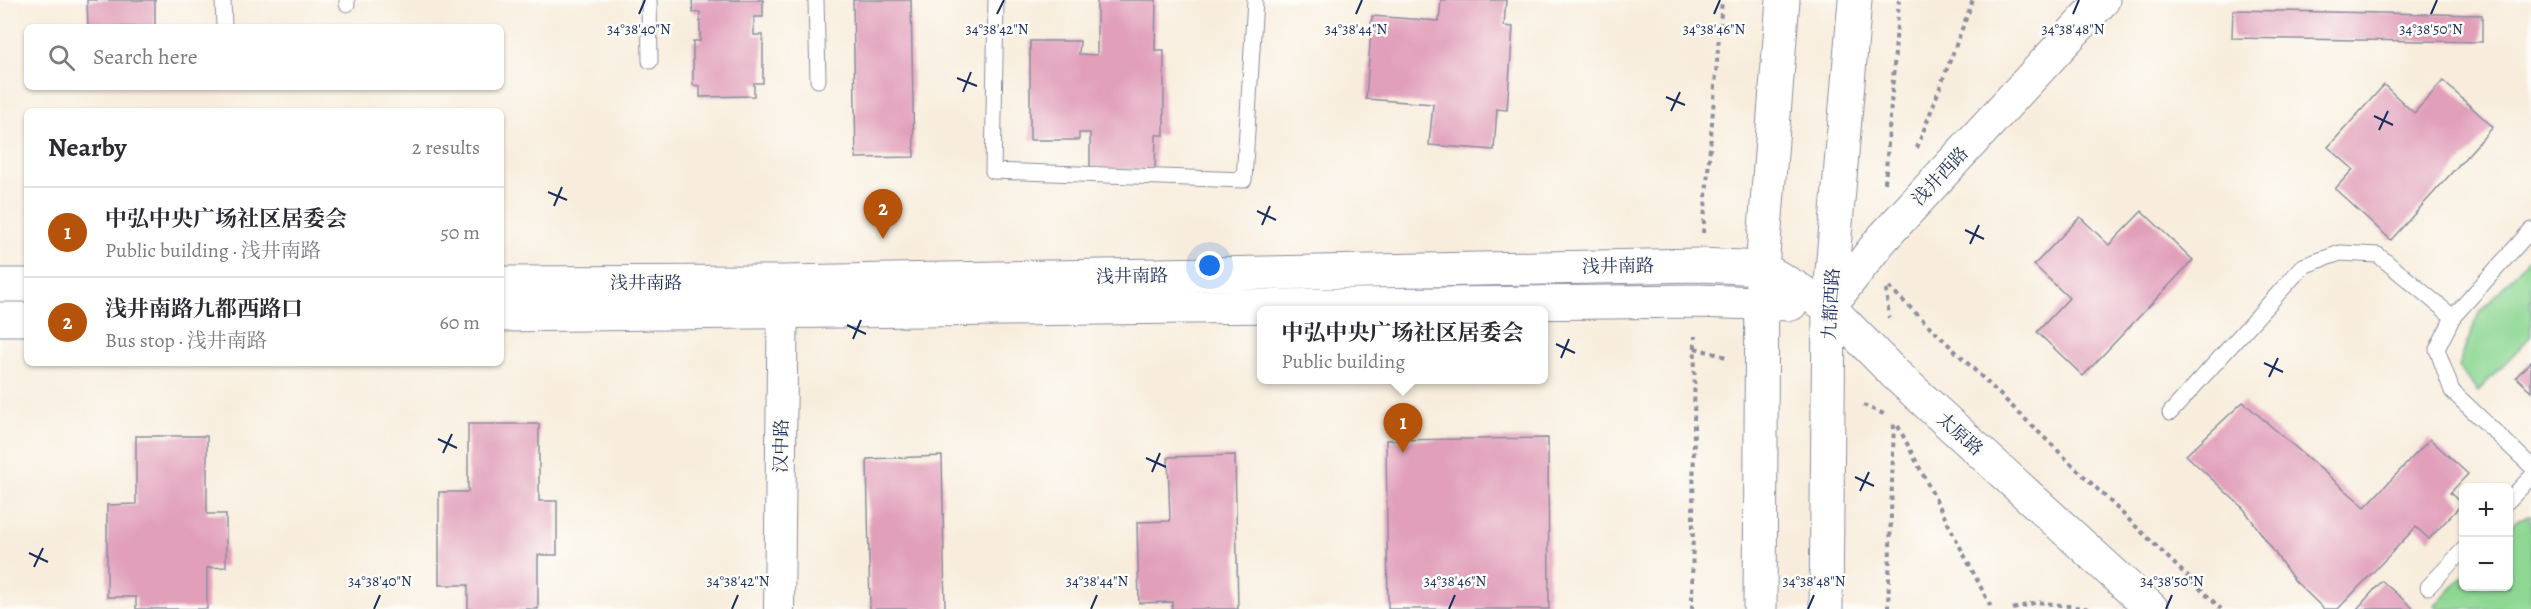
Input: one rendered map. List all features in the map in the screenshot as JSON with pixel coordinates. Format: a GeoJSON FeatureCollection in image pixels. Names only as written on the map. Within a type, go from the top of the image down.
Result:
{"type":"FeatureCollection","features":[{"type":"Feature","properties":{"kind":"street"},"geometry":{"type":"LineString","coordinates":[[1760,609],[1762,268],[1783,0]]}},
{"type":"Feature","properties":{"kind":"street","name":"九都西路"},"geometry":{"type":"LineString","coordinates":[[1826,609],[1829,307],[1855,0]]}},
{"type":"Feature","properties":{"kind":"street","name":"浅井西路"},"geometry":{"type":"LineString","coordinates":[[1829,307],[1881,240],[2103,0]]}},
{"type":"Feature","properties":{"kind":"street","name":"浅井南路"},"geometry":{"type":"LineString","coordinates":[[504,315],[783,297],[1700,265],[1762,268]]}},
{"type":"Feature","properties":{"kind":"street","name":"太原路"},"geometry":{"type":"LineString","coordinates":[[1762,268],[1829,307],[1894,373],[2152,609]]}},
{"type":"Feature","properties":{"kind":"street","name":"浅井南路"},"geometry":{"type":"LineString","coordinates":[[504,283],[783,297],[1761,301]]}},
{"type":"Feature","properties":{"kind":"street"},"geometry":{"type":"LineString","coordinates":[[0,285],[24,285]]}},
{"type":"Feature","properties":{"kind":"street","name":"汉中路"},"geometry":{"type":"LineString","coordinates":[[779,609],[783,297]]}},
{"type":"Feature","properties":{"kind":"street"},"geometry":{"type":"LineString","coordinates":[[1761,301],[1829,307]]}},
{"type":"Feature","properties":{"kind":"street"},"geometry":{"type":"LineString","coordinates":[[0,319],[24,319]]}},
{"type":"Feature","properties":{"kind":"lane"},"geometry":{"type":"LineString","coordinates":[[224,0],[224,24]]}},
{"type":"Feature","properties":{"kind":"lane"},"geometry":{"type":"LineString","coordinates":[[650,0],[650,61]]}},
{"type":"Feature","properties":{"kind":"lane"},"geometry":{"type":"LineString","coordinates":[[816,0],[818,80]]}},
{"type":"Feature","properties":{"kind":"lane"},"geometry":{"type":"LineString","coordinates":[[996,0],[993,171],[1221,180],[1244,180],[1255,0]]}},
{"type":"Feature","properties":{"kind":"lane"},"geometry":{"type":"LineString","coordinates":[[2531,230],[2452,317],[2437,349],[2452,391],[2531,466]]}},
{"type":"Feature","properties":{"kind":"lane"},"geometry":{"type":"LineString","coordinates":[[2170,413],[2303,266],[2340,253],[2378,255],[2452,317]]}},
{"type":"Feature","properties":{"kind":"lane"},"geometry":{"type":"LineString","coordinates":[[2513,496],[2531,477]]}},
{"type":"Feature","properties":{"kind":"lane"},"geometry":{"type":"LineString","coordinates":[[2428,587],[2459,553]]}},
{"type":"Feature","properties":{"kind":"path"},"geometry":{"type":"LineString","coordinates":[[1881,240],[1899,0]]}},
{"type":"Feature","properties":{"kind":"path"},"geometry":{"type":"LineString","coordinates":[[1894,373],[1886,283],[2220,609]]}},
{"type":"Feature","properties":{"kind":"path"},"geometry":{"type":"LineString","coordinates":[[1695,348],[1762,368]]}},
{"type":"Feature","properties":{"kind":"path"},"geometry":{"type":"LineString","coordinates":[[1828,389],[1894,418],[1992,609]]}},
{"type":"Feature","properties":{"kind":"path"},"geometry":{"type":"LineString","coordinates":[[1888,609],[1894,418]]}},
{"type":"Feature","properties":{"kind":"path"},"geometry":{"type":"LineString","coordinates":[[2013,609],[2037,602],[2091,609]]}},
{"type":"Feature","properties":{"kind":"green space"},"geometry":{"type":"Polygon","coordinates":[[[2531,256],[2531,336],[2478,391],[2458,366],[2478,315],[2531,256]]]}},
{"type":"Feature","properties":{"kind":"green space"},"geometry":{"type":"Polygon","coordinates":[[[2531,516],[2531,609],[2438,609],[2435,606],[2459,580],[2459,591],[2513,591],[2513,525],[2518,519],[2531,516]]]}},
{"type":"Feature","properties":{"kind":"building"},"geometry":{"type":"Polygon","coordinates":[[[87,0],[155,0],[155,24],[88,24],[87,0]]]}},
{"type":"Feature","properties":{"kind":"building"},"geometry":{"type":"Polygon","coordinates":[[[692,0],[763,0],[763,17],[754,17],[754,35],[763,35],[763,83],[754,83],[754,96],[700,97],[700,86],[693,85],[693,41],[700,41],[700,12],[693,13],[692,0]]]}},
{"type":"Feature","properties":{"kind":"building"},"geometry":{"type":"Polygon","coordinates":[[[853,0],[911,0],[914,157],[856,158],[853,0]]]}},
{"type":"Feature","properties":{"kind":"building"},"geometry":{"type":"Polygon","coordinates":[[[1097,0],[1156,0],[1155,50],[1164,50],[1164,135],[1156,135],[1155,169],[1090,170],[1090,133],[1079,133],[1079,140],[1030,140],[1030,41],[1080,41],[1079,54],[1097,55],[1097,0]]]}},
{"type":"Feature","properties":{"kind":"building"},"geometry":{"type":"Polygon","coordinates":[[[1441,0],[1506,0],[1504,26],[1513,27],[1507,110],[1497,109],[1494,150],[1429,145],[1433,104],[1366,99],[1372,16],[1439,21],[1441,0]]]}},
{"type":"Feature","properties":{"kind":"building"},"geometry":{"type":"Polygon","coordinates":[[[2233,10],[2482,15],[2482,42],[2232,38],[2233,10]]]}},
{"type":"Feature","properties":{"kind":"building"},"geometry":{"type":"Polygon","coordinates":[[[2443,81],[2493,127],[2391,240],[2335,189],[2353,169],[2328,147],[2384,85],[2414,113],[2443,81]]]}},
{"type":"Feature","properties":{"kind":"building"},"geometry":{"type":"Polygon","coordinates":[[[2142,211],[2193,260],[2083,376],[2037,332],[2069,298],[2034,265],[2080,217],[2109,245],[2142,211]]]}},
{"type":"Feature","properties":{"kind":"building"},"geometry":{"type":"Polygon","coordinates":[[[2531,361],[2531,391],[2516,377],[2531,361]]]}},
{"type":"Feature","properties":{"kind":"building"},"geometry":{"type":"Polygon","coordinates":[[[2243,402],[2365,507],[2430,439],[2468,474],[2450,493],[2459,501],[2459,507],[2429,539],[2416,527],[2338,609],[2324,609],[2294,580],[2244,509],[2186,455],[2243,402]]]}},
{"type":"Feature","properties":{"kind":"building"},"geometry":{"type":"Polygon","coordinates":[[[468,424],[539,424],[539,501],[557,501],[557,555],[538,555],[538,609],[468,609],[468,585],[439,585],[439,492],[468,492],[468,424]]]}},
{"type":"Feature","properties":{"kind":"building"},"geometry":{"type":"Polygon","coordinates":[[[136,436],[207,436],[207,514],[226,514],[226,567],[207,568],[207,609],[136,609],[136,597],[107,597],[107,505],[136,504],[136,436]]]}},
{"type":"Feature","properties":{"kind":"building"},"geometry":{"type":"Polygon","coordinates":[[[1548,438],[1549,609],[1388,609],[1386,440],[1548,438]]]}},
{"type":"Feature","properties":{"kind":"building"},"geometry":{"type":"Polygon","coordinates":[[[1235,455],[1238,609],[1172,609],[1172,602],[1139,603],[1137,522],[1170,521],[1168,457],[1235,455]]]}},
{"type":"Feature","properties":{"kind":"building"},"geometry":{"type":"Polygon","coordinates":[[[942,456],[945,609],[870,609],[867,459],[942,456]]]}},
{"type":"Feature","properties":{"kind":"building"},"geometry":{"type":"Polygon","coordinates":[[[2382,581],[2414,609],[2357,609],[2382,581]]]}},
{"type":"Feature","properties":{"kind":"place","name":"浅井南路九都西路口"},"geometry":{"type":"Point","coordinates":[883,239]}},
{"type":"Feature","properties":{"kind":"place","name":"中弘中央广场社区居委会"},"geometry":{"type":"Point","coordinates":[1403,453]}}]}
